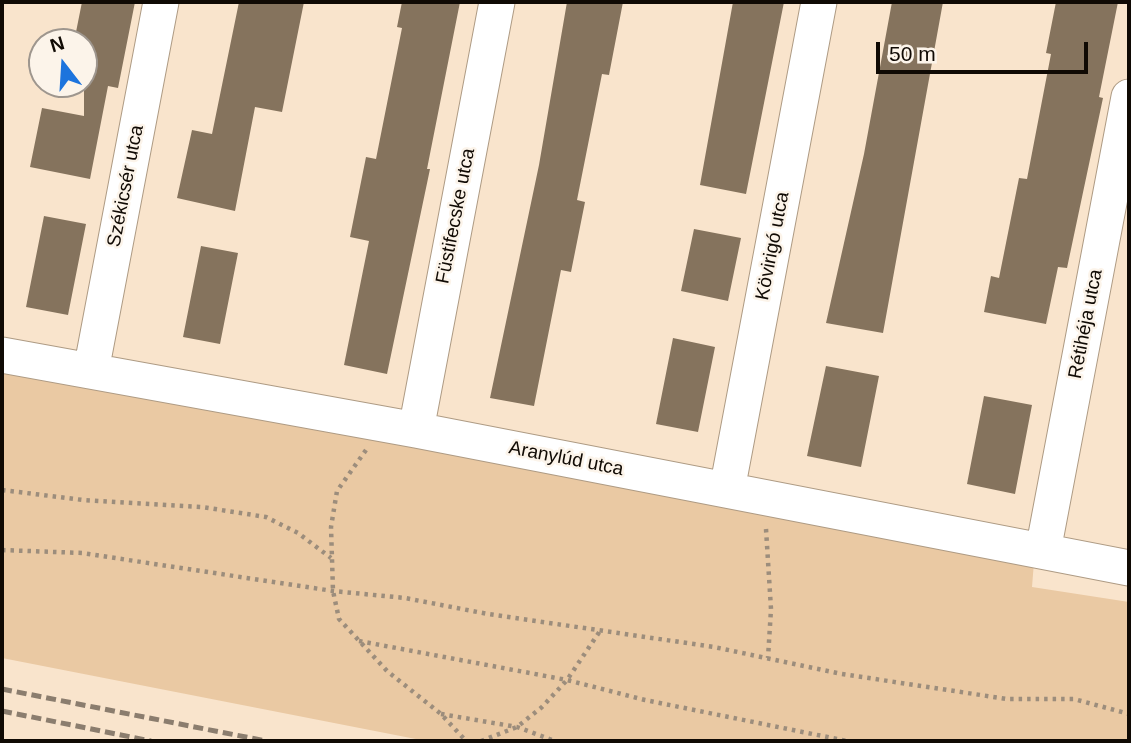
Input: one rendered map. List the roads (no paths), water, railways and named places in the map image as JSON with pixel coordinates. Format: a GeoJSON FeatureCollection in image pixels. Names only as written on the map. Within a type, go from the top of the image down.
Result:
{"type":"FeatureCollection","features":[{"type":"Feature","properties":{"kind":"street","name":"Székicsér utca"},"geometry":{"type":"LineString","coordinates":[[90,371],[161,2]]}},
{"type":"Feature","properties":{"kind":"street","name":"Füstifecske utca"},"geometry":{"type":"LineString","coordinates":[[404,427],[497,2]]}},
{"type":"Feature","properties":{"kind":"street","name":"Kövirigó utca"},"geometry":{"type":"LineString","coordinates":[[727,490],[819,2]]}},
{"type":"Feature","properties":{"kind":"street","name":"Rétihéja utca"},"geometry":{"type":"LineString","coordinates":[[1043,551],[1129,96]]}},
{"type":"Feature","properties":{"kind":"street","name":"Aranylúd utca"},"geometry":{"type":"LineString","coordinates":[[2,355],[404,427],[1129,568]]}},
{"type":"Feature","properties":{"kind":"railway"},"geometry":{"type":"LineString","coordinates":[[2,689],[266,741]]}},
{"type":"Feature","properties":{"kind":"railway"},"geometry":{"type":"LineString","coordinates":[[2,711],[151,741]]}}]}
